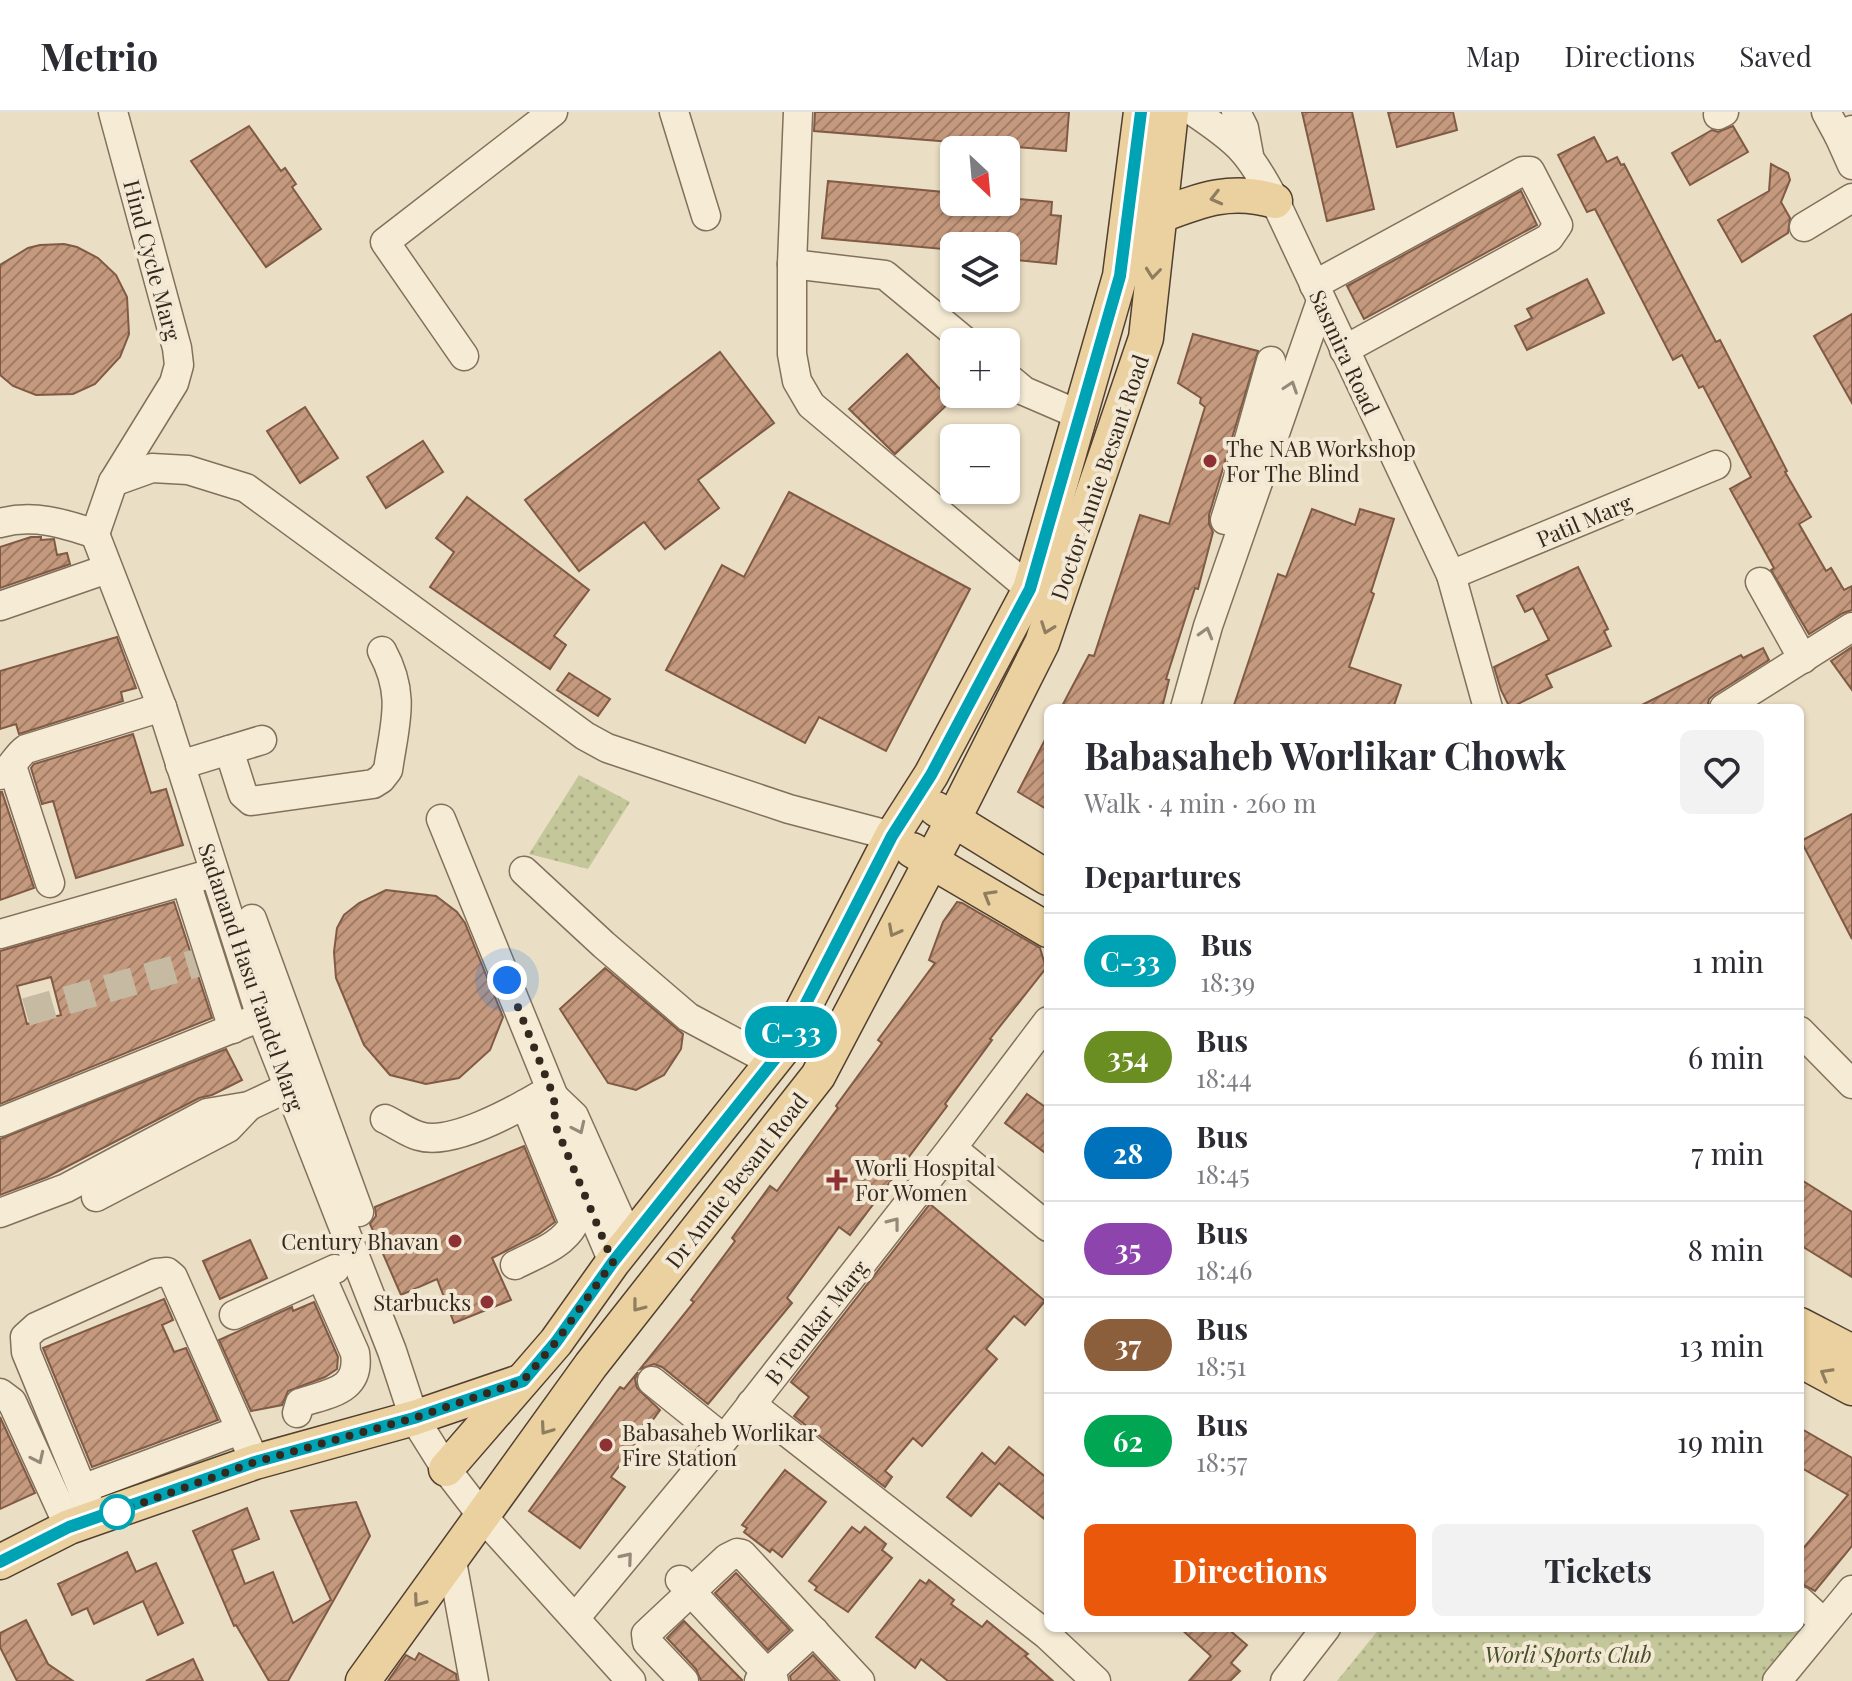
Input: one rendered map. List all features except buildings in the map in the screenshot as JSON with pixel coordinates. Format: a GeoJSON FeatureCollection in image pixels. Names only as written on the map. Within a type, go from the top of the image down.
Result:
{"type":"FeatureCollection","features":[{"type":"Feature","properties":{"kind":"main road","name":"Doctor Annie Besant Road"},"geometry":{"type":"LineString","coordinates":[[919,796],[1030,589],[1120,276],[1141,112]]}},
{"type":"Feature","properties":{"kind":"main road","name":"Doctor Annie Besant Road"},"geometry":{"type":"LineString","coordinates":[[953,820],[1042,643],[1146,338],[1171,112]]}},
{"type":"Feature","properties":{"kind":"main road"},"geometry":{"type":"LineString","coordinates":[[1159,216],[1226,194],[1253,195],[1275,201]]}},
{"type":"Feature","properties":{"kind":"main road"},"geometry":{"type":"LineString","coordinates":[[919,796],[1044,876]]}},
{"type":"Feature","properties":{"kind":"main road","name":"Dr Annie Besant Road"},"geometry":{"type":"LineString","coordinates":[[446,1469],[556,1342],[617,1257],[772,1062],[790,1035],[892,836],[919,796]]}},
{"type":"Feature","properties":{"kind":"main road","name":"Dr Annie Besant Road"},"geometry":{"type":"LineString","coordinates":[[363,1681],[591,1365],[818,1076],[953,820]]}},
{"type":"Feature","properties":{"kind":"main road"},"geometry":{"type":"LineString","coordinates":[[892,836],[1044,928]]}},
{"type":"Feature","properties":{"kind":"main road"},"geometry":{"type":"LineString","coordinates":[[1804,1327],[1852,1352]]}},
{"type":"Feature","properties":{"kind":"main road"},"geometry":{"type":"LineString","coordinates":[[1804,1362],[1852,1388]]}},
{"type":"Feature","properties":{"kind":"main road"},"geometry":{"type":"LineString","coordinates":[[0,1562],[82,1512],[414,1418],[523,1381]]}},
{"type":"Feature","properties":{"kind":"street","name":"Hind Cycle Marg"},"geometry":{"type":"LineString","coordinates":[[95,534],[113,482],[174,383],[179,365],[113,112]]}},
{"type":"Feature","properties":{"kind":"street"},"geometry":{"type":"LineString","coordinates":[[464,356],[385,242],[553,112]]}},
{"type":"Feature","properties":{"kind":"street"},"geometry":{"type":"LineString","coordinates":[[674,112],[706,216]]}},
{"type":"Feature","properties":{"kind":"street"},"geometry":{"type":"LineString","coordinates":[[798,112],[792,264],[792,354],[797,381],[811,405],[1030,589]]}},
{"type":"Feature","properties":{"kind":"street","name":"Sasmira Road"},"geometry":{"type":"LineString","coordinates":[[1194,112],[1232,137],[1249,155],[1275,201],[1451,575],[1487,704]]}},
{"type":"Feature","properties":{"kind":"street"},"geometry":{"type":"LineString","coordinates":[[1236,112],[1244,128],[1249,155]]}},
{"type":"Feature","properties":{"kind":"street"},"geometry":{"type":"LineString","coordinates":[[1839,126],[1852,165]]}},
{"type":"Feature","properties":{"kind":"street"},"geometry":{"type":"LineString","coordinates":[[1209,575],[1249,478],[1317,293],[1523,171],[1530,171],[1558,225],[1549,238],[1344,350]]}},
{"type":"Feature","properties":{"kind":"street"},"geometry":{"type":"LineString","coordinates":[[1804,227],[1852,198]]}},
{"type":"Feature","properties":{"kind":"street"},"geometry":{"type":"LineString","coordinates":[[792,264],[885,275],[949,328]]}},
{"type":"Feature","properties":{"kind":"street"},"geometry":{"type":"LineString","coordinates":[[1186,704],[1249,478],[1271,361]]}},
{"type":"Feature","properties":{"kind":"street"},"geometry":{"type":"LineString","coordinates":[[1020,388],[1082,416]]}},
{"type":"Feature","properties":{"kind":"street","name":"Patil Marg"},"geometry":{"type":"LineString","coordinates":[[1451,575],[1716,465]]}},
{"type":"Feature","properties":{"kind":"street"},"geometry":{"type":"LineString","coordinates":[[113,482],[152,468],[188,470],[246,488],[585,736],[607,748],[789,809],[892,836]]}},
{"type":"Feature","properties":{"kind":"street"},"geometry":{"type":"LineString","coordinates":[[0,523],[13,519],[54,520],[95,534]]}},
{"type":"Feature","properties":{"kind":"street","name":"Sadanand Hasu Tandel Marg"},"geometry":{"type":"LineString","coordinates":[[95,534],[162,707],[213,873],[248,953],[261,1017],[289,1087],[323,1144],[357,1260],[414,1418],[446,1469],[483,1517],[631,1681]]}},
{"type":"Feature","properties":{"kind":"street"},"geometry":{"type":"LineString","coordinates":[[0,606],[107,569]]}},
{"type":"Feature","properties":{"kind":"street"},"geometry":{"type":"LineString","coordinates":[[1760,582],[1803,659]]}},
{"type":"Feature","properties":{"kind":"street"},"geometry":{"type":"LineString","coordinates":[[1730,704],[1852,627]]}},
{"type":"Feature","properties":{"kind":"street"},"geometry":{"type":"LineString","coordinates":[[229,750],[243,794],[251,801],[373,784],[381,779],[388,770],[398,697],[393,672],[382,651]]}},
{"type":"Feature","properties":{"kind":"street"},"geometry":{"type":"LineString","coordinates":[[50,883],[6,771],[16,756],[26,749],[162,707]]}},
{"type":"Feature","properties":{"kind":"street"},"geometry":{"type":"LineString","coordinates":[[180,765],[262,740]]}},
{"type":"Feature","properties":{"kind":"street"},"geometry":{"type":"LineString","coordinates":[[441,819],[552,1092],[555,1125],[617,1257]]}},
{"type":"Feature","properties":{"kind":"street"},"geometry":{"type":"LineString","coordinates":[[524,871],[688,1017],[772,1062]]}},
{"type":"Feature","properties":{"kind":"street"},"geometry":{"type":"LineString","coordinates":[[0,934],[213,873]]}},
{"type":"Feature","properties":{"kind":"street"},"geometry":{"type":"LineString","coordinates":[[186,882],[208,960],[233,1029]]}},
{"type":"Feature","properties":{"kind":"street"},"geometry":{"type":"LineString","coordinates":[[252,919],[248,953],[323,1144],[359,1212]]}},
{"type":"Feature","properties":{"kind":"street"},"geometry":{"type":"LineString","coordinates":[[208,960],[248,953]]}},
{"type":"Feature","properties":{"kind":"street"},"geometry":{"type":"LineString","coordinates":[[0,1122],[261,1017]]}},
{"type":"Feature","properties":{"kind":"street","name":"B Temkar Marg"},"geometry":{"type":"LineString","coordinates":[[576,1617],[724,1439],[1044,1026]]}},
{"type":"Feature","properties":{"kind":"street"},"geometry":{"type":"LineString","coordinates":[[1804,1035],[1852,1084]]}},
{"type":"Feature","properties":{"kind":"street"},"geometry":{"type":"LineString","coordinates":[[0,1213],[66,1188],[207,1113],[249,1106],[289,1087]]}},
{"type":"Feature","properties":{"kind":"street"},"geometry":{"type":"LineString","coordinates":[[385,1119],[421,1137],[447,1136],[475,1129],[552,1092]]}},
{"type":"Feature","properties":{"kind":"street"},"geometry":{"type":"LineString","coordinates":[[515,1265],[557,1243],[568,1235],[574,1224],[525,1104]]}},
{"type":"Feature","properties":{"kind":"street"},"geometry":{"type":"LineString","coordinates":[[96,1197],[228,1128],[249,1106]]}},
{"type":"Feature","properties":{"kind":"street"},"geometry":{"type":"LineString","coordinates":[[952,1148],[1044,1224]]}},
{"type":"Feature","properties":{"kind":"street"},"geometry":{"type":"LineString","coordinates":[[575,1243],[617,1257]]}},
{"type":"Feature","properties":{"kind":"street"},"geometry":{"type":"LineString","coordinates":[[234,1315],[357,1260]]}},
{"type":"Feature","properties":{"kind":"street"},"geometry":{"type":"LineString","coordinates":[[82,1512],[26,1352],[25,1337],[36,1327],[156,1273],[167,1272],[173,1277],[240,1430],[260,1461]]}},
{"type":"Feature","properties":{"kind":"street"},"geometry":{"type":"LineString","coordinates":[[297,1413],[300,1403],[335,1393],[351,1381],[357,1367],[355,1353],[321,1276]]}},
{"type":"Feature","properties":{"kind":"street"},"geometry":{"type":"LineString","coordinates":[[220,1363],[260,1461]]}},
{"type":"Feature","properties":{"kind":"street"},"geometry":{"type":"LineString","coordinates":[[652,1381],[724,1439]]}},
{"type":"Feature","properties":{"kind":"street"},"geometry":{"type":"LineString","coordinates":[[0,1393],[12,1402],[82,1512]]}},
{"type":"Feature","properties":{"kind":"street"},"geometry":{"type":"LineString","coordinates":[[751,1404],[1044,1626]]}},
{"type":"Feature","properties":{"kind":"street"},"geometry":{"type":"LineString","coordinates":[[82,1512],[240,1430]]}},
{"type":"Feature","properties":{"kind":"street"},"geometry":{"type":"LineString","coordinates":[[684,1681],[645,1638],[646,1634],[686,1586],[737,1553],[742,1554],[860,1681]]}},
{"type":"Feature","properties":{"kind":"street"},"geometry":{"type":"LineString","coordinates":[[451,1556],[474,1681]]}},
{"type":"Feature","properties":{"kind":"street"},"geometry":{"type":"LineString","coordinates":[[686,1586],[767,1679],[814,1631]]}},
{"type":"Feature","properties":{"kind":"street"},"geometry":{"type":"LineString","coordinates":[[1777,1681],[1852,1590]]}},
{"type":"Feature","properties":{"kind":"street"},"geometry":{"type":"LineString","coordinates":[[1804,1605],[1824,1623]]}},
{"type":"Feature","properties":{"kind":"street"},"geometry":{"type":"LineString","coordinates":[[1051,1632],[1096,1681]]}},
{"type":"Feature","properties":{"kind":"street"},"geometry":{"type":"LineString","coordinates":[[1285,1681],[1323,1632]]}},
{"type":"Feature","properties":{"kind":"green space"},"geometry":{"type":"Polygon","coordinates":[[[579,775],[630,802],[588,869],[529,854],[579,775]]]}},
{"type":"Feature","properties":{"kind":"green space","name":"Worli Sports Club"},"geometry":{"type":"Polygon","coordinates":[[[1377,1632],[1797,1632],[1760,1681],[1337,1681],[1377,1632]]]}},
{"type":"Feature","properties":{"kind":"tunnel"},"geometry":{"type":"LineString","coordinates":[[26,1012],[204,961]]}},
{"type":"Feature","properties":{"kind":"bus line","name":"C-33"},"geometry":{"type":"LineString","coordinates":[[0,1562],[69,1527],[255,1462],[414,1418],[523,1381],[556,1342],[613,1262],[782,1050],[892,836],[931,775],[1030,589],[1120,276],[1141,112]]}},
{"type":"Feature","properties":{"kind":"place","name":"The NAB Workshop For The Blind"},"geometry":{"type":"Point","coordinates":[1210,461]}},
{"type":"Feature","properties":{"kind":"place","name":"Worli Hospital For Women"},"geometry":{"type":"Point","coordinates":[837,1180]}},
{"type":"Feature","properties":{"kind":"place","name":"Century Bhavan"},"geometry":{"type":"Point","coordinates":[455,1241]}},
{"type":"Feature","properties":{"kind":"place","name":"Starbucks"},"geometry":{"type":"Point","coordinates":[487,1302]}},
{"type":"Feature","properties":{"kind":"place","name":"Babasaheb Worlikar Fire Station"},"geometry":{"type":"Point","coordinates":[606,1445]}},
{"type":"Feature","properties":{"kind":"route"},"geometry":{"type":"LineString","coordinates":[[117,1512],[255,1462],[414,1418],[523,1381],[556,1342],[613,1262],[555,1125],[554,1097],[507,980]]}}]}
